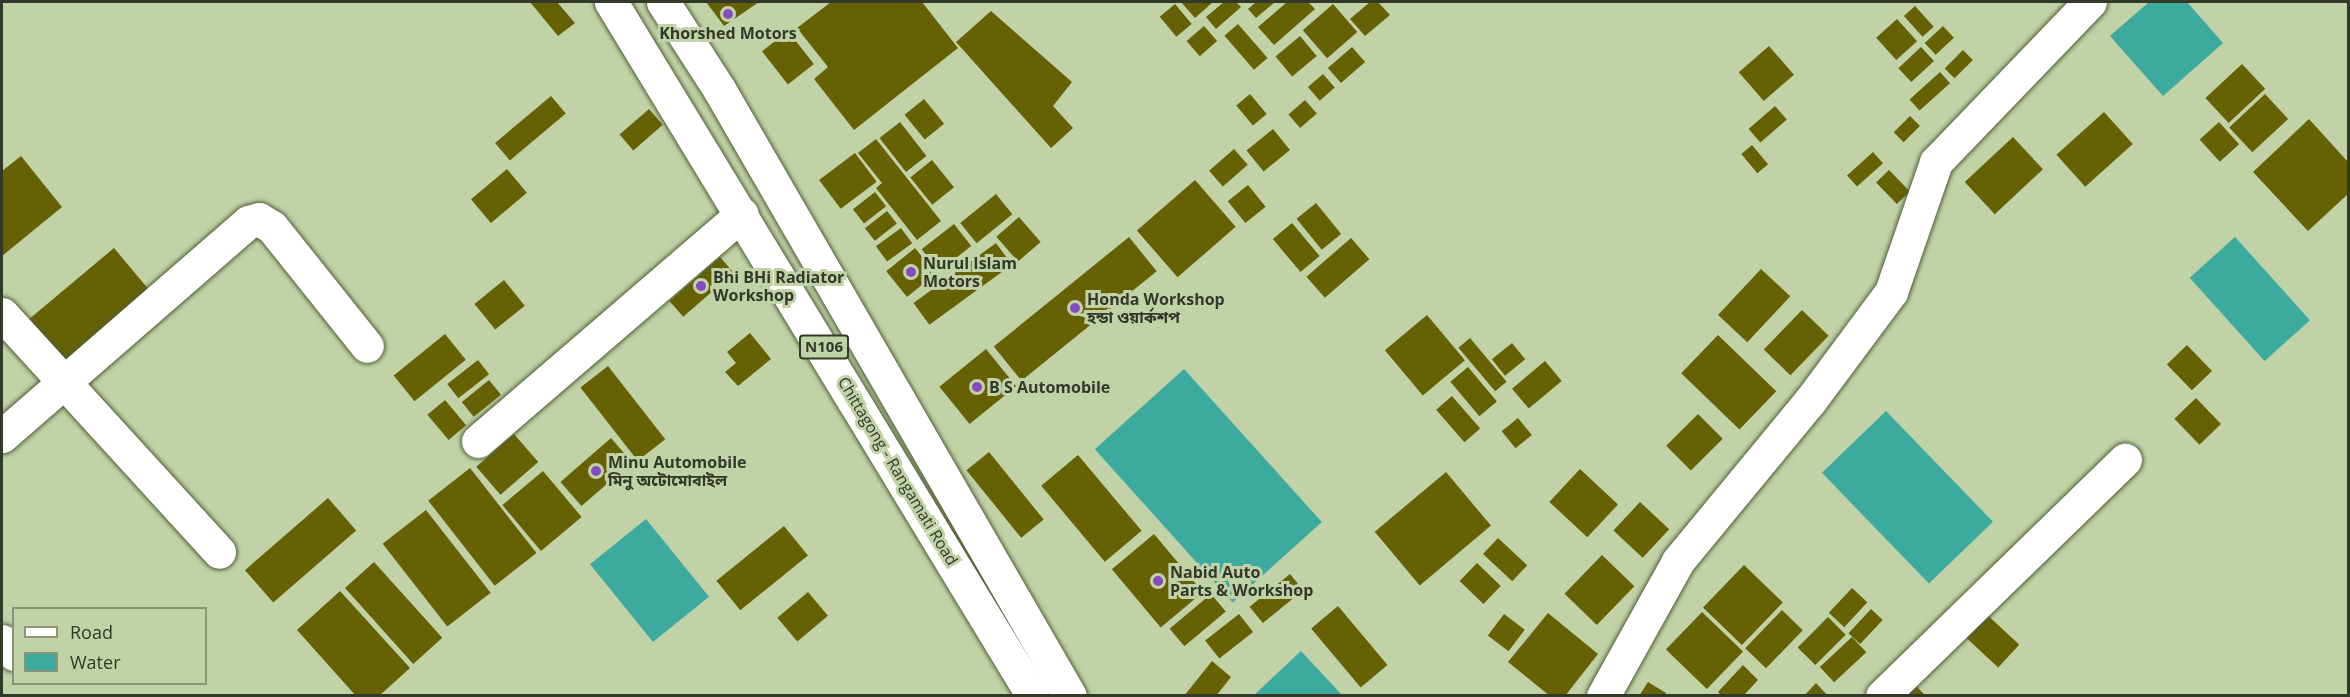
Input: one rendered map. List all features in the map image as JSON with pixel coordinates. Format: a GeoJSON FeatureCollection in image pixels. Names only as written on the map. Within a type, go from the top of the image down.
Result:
{"type":"FeatureCollection","features":[{"type":"Feature","properties":{"kind":"main road","name":"Chittagong - Rangamati Road"},"geometry":{"type":"LineString","coordinates":[[611,2],[1033,696]]}},
{"type":"Feature","properties":{"kind":"main road","name":"Chittagong - Rangamati Road"},"geometry":{"type":"LineString","coordinates":[[663,2],[719,89],[1070,696]]}},
{"type":"Feature","properties":{"kind":"main road"},"geometry":{"type":"LineString","coordinates":[[1603,696],[1678,561],[1810,401],[1891,292],[1936,162],[2090,2]]}},
{"type":"Feature","properties":{"kind":"main road"},"geometry":{"type":"LineString","coordinates":[[478,441],[742,214]]}},
{"type":"Feature","properties":{"kind":"main road"},"geometry":{"type":"LineString","coordinates":[[2,436],[248,222],[259,219],[272,227],[367,346]]}},
{"type":"Feature","properties":{"kind":"main road"},"geometry":{"type":"LineString","coordinates":[[2,314],[219,552]]}},
{"type":"Feature","properties":{"kind":"main road"},"geometry":{"type":"LineString","coordinates":[[1882,696],[2125,460]]}},
{"type":"Feature","properties":{"kind":"water"},"geometry":{"type":"Polygon","coordinates":[[[2149,2],[2187,2],[2223,43],[2163,96],[2110,36],[2149,2]]]}},
{"type":"Feature","properties":{"kind":"water"},"geometry":{"type":"Polygon","coordinates":[[[2235,237],[2310,320],[2265,361],[2190,278],[2235,237]]]}},
{"type":"Feature","properties":{"kind":"water"},"geometry":{"type":"Polygon","coordinates":[[[1184,369],[1322,522],[1233,602],[1095,449],[1184,369]]]}},
{"type":"Feature","properties":{"kind":"water"},"geometry":{"type":"Polygon","coordinates":[[[1886,411],[1993,522],[1929,584],[1822,473],[1886,411]]]}},
{"type":"Feature","properties":{"kind":"water"},"geometry":{"type":"Polygon","coordinates":[[[646,519],[709,597],[653,642],[590,564],[646,519]]]}},
{"type":"Feature","properties":{"kind":"water"},"geometry":{"type":"Polygon","coordinates":[[[1301,651],[1342,695],[1254,695],[1301,651]]]}},
{"type":"Feature","properties":{"kind":"building"},"geometry":{"type":"Polygon","coordinates":[[[530,2],[557,2],[575,23],[558,36],[530,2]]]}},
{"type":"Feature","properties":{"kind":"building","name":"Khorshed Motors"},"geometry":{"type":"Polygon","coordinates":[[[706,2],[759,2],[724,26],[706,2]]]}},
{"type":"Feature","properties":{"kind":"building"},"geometry":{"type":"Polygon","coordinates":[[[831,2],[922,2],[958,48],[854,130],[814,79],[828,67],[797,28],[831,2]]]}},
{"type":"Feature","properties":{"kind":"building"},"geometry":{"type":"Polygon","coordinates":[[[1181,2],[1213,2],[1195,18],[1181,2]]]}},
{"type":"Feature","properties":{"kind":"building"},"geometry":{"type":"Polygon","coordinates":[[[1224,2],[1236,2],[1241,7],[1216,29],[1206,17],[1224,2]]]}},
{"type":"Feature","properties":{"kind":"building"},"geometry":{"type":"Polygon","coordinates":[[[1256,2],[1275,2],[1256,18],[1248,9],[1256,2]]]}},
{"type":"Feature","properties":{"kind":"building"},"geometry":{"type":"Polygon","coordinates":[[[1287,2],[1308,2],[1315,9],[1274,45],[1258,27],[1287,2]]]}},
{"type":"Feature","properties":{"kind":"building"},"geometry":{"type":"Polygon","coordinates":[[[1370,2],[1378,2],[1390,15],[1365,36],[1350,19],[1370,2]]]}},
{"type":"Feature","properties":{"kind":"building"},"geometry":{"type":"Polygon","coordinates":[[[1175,4],[1192,24],[1176,37],[1160,17],[1175,4]]]}},
{"type":"Feature","properties":{"kind":"building"},"geometry":{"type":"Polygon","coordinates":[[[1333,4],[1357,32],[1327,58],[1303,30],[1333,4]]]}},
{"type":"Feature","properties":{"kind":"building"},"geometry":{"type":"Polygon","coordinates":[[[1915,6],[1934,27],[1923,37],[1904,16],[1915,6]]]}},
{"type":"Feature","properties":{"kind":"building"},"geometry":{"type":"Polygon","coordinates":[[[991,11],[1072,82],[1053,106],[1073,128],[1051,148],[956,42],[991,11]]]}},
{"type":"Feature","properties":{"kind":"building"},"geometry":{"type":"Polygon","coordinates":[[[1897,19],[1917,41],[1896,60],[1876,38],[1897,19]]]}},
{"type":"Feature","properties":{"kind":"building"},"geometry":{"type":"Polygon","coordinates":[[[1238,24],[1268,58],[1254,70],[1224,36],[1238,24]]]}},
{"type":"Feature","properties":{"kind":"building"},"geometry":{"type":"Polygon","coordinates":[[[1204,26],[1217,41],[1200,56],[1187,41],[1204,26]]]}},
{"type":"Feature","properties":{"kind":"building"},"geometry":{"type":"Polygon","coordinates":[[[1943,26],[1954,38],[1936,55],[1925,43],[1943,26]]]}},
{"type":"Feature","properties":{"kind":"building"},"geometry":{"type":"Polygon","coordinates":[[[788,31],[814,64],[788,84],[762,51],[788,31]]]}},
{"type":"Feature","properties":{"kind":"building"},"geometry":{"type":"Polygon","coordinates":[[[1300,36],[1317,56],[1292,76],[1275,57],[1300,36]]]}},
{"type":"Feature","properties":{"kind":"building"},"geometry":{"type":"Polygon","coordinates":[[[1769,46],[1794,75],[1764,101],[1739,72],[1769,46]]]}},
{"type":"Feature","properties":{"kind":"building"},"geometry":{"type":"Polygon","coordinates":[[[1352,47],[1365,62],[1341,83],[1328,68],[1352,47]]]}},
{"type":"Feature","properties":{"kind":"building"},"geometry":{"type":"Polygon","coordinates":[[[1921,47],[1934,61],[1911,82],[1898,68],[1921,47]]]}},
{"type":"Feature","properties":{"kind":"building"},"geometry":{"type":"Polygon","coordinates":[[[1963,50],[1973,60],[1955,78],[1945,68],[1963,50]]]}},
{"type":"Feature","properties":{"kind":"building"},"geometry":{"type":"Polygon","coordinates":[[[2242,64],[2265,89],[2229,123],[2205,98],[2242,64]]]}},
{"type":"Feature","properties":{"kind":"building"},"geometry":{"type":"Polygon","coordinates":[[[1940,72],[1950,83],[1920,111],[1910,99],[1940,72]]]}},
{"type":"Feature","properties":{"kind":"building"},"geometry":{"type":"Polygon","coordinates":[[[1323,74],[1335,88],[1320,101],[1308,87],[1323,74]]]}},
{"type":"Feature","properties":{"kind":"building"},"geometry":{"type":"Polygon","coordinates":[[[1250,94],[1267,114],[1253,125],[1236,106],[1250,94]]]}},
{"type":"Feature","properties":{"kind":"building"},"geometry":{"type":"Polygon","coordinates":[[[2265,94],[2288,119],[2252,152],[2229,127],[2265,94]]]}},
{"type":"Feature","properties":{"kind":"building"},"geometry":{"type":"Polygon","coordinates":[[[551,96],[566,114],[510,161],[495,143],[551,96]]]}},
{"type":"Feature","properties":{"kind":"building"},"geometry":{"type":"Polygon","coordinates":[[[924,99],[944,124],[925,140],[905,115],[924,99]]]}},
{"type":"Feature","properties":{"kind":"building"},"geometry":{"type":"Polygon","coordinates":[[[1305,100],[1317,114],[1300,128],[1288,114],[1305,100]]]}},
{"type":"Feature","properties":{"kind":"building"},"geometry":{"type":"Polygon","coordinates":[[[1775,106],[1787,120],[1760,143],[1749,129],[1775,106]]]}},
{"type":"Feature","properties":{"kind":"building"},"geometry":{"type":"Polygon","coordinates":[[[649,109],[663,125],[633,150],[620,135],[649,109]]]}},
{"type":"Feature","properties":{"kind":"building"},"geometry":{"type":"Polygon","coordinates":[[[2104,112],[2133,144],[2085,187],[2056,155],[2104,112]]]}},
{"type":"Feature","properties":{"kind":"building"},"geometry":{"type":"Polygon","coordinates":[[[1910,116],[1920,126],[1904,142],[1894,132],[1910,116]]]}},
{"type":"Feature","properties":{"kind":"building"},"geometry":{"type":"Polygon","coordinates":[[[2309,119],[2348,162],[2348,194],[2308,231],[2253,172],[2309,119]]]}},
{"type":"Feature","properties":{"kind":"building"},"geometry":{"type":"Polygon","coordinates":[[[900,122],[926,156],[906,172],[880,138],[900,122]]]}},
{"type":"Feature","properties":{"kind":"building"},"geometry":{"type":"Polygon","coordinates":[[[2219,122],[2239,144],[2220,162],[2200,139],[2219,122]]]}},
{"type":"Feature","properties":{"kind":"building"},"geometry":{"type":"Polygon","coordinates":[[[1273,129],[1290,150],[1264,171],[1247,150],[1273,129]]]}},
{"type":"Feature","properties":{"kind":"building"},"geometry":{"type":"Polygon","coordinates":[[[2013,137],[2043,169],[1995,214],[1965,182],[2013,137]]]}},
{"type":"Feature","properties":{"kind":"building"},"geometry":{"type":"Polygon","coordinates":[[[876,139],[941,221],[917,240],[876,188],[882,183],[858,153],[876,139]]]}},
{"type":"Feature","properties":{"kind":"building"},"geometry":{"type":"Polygon","coordinates":[[[1752,145],[1768,164],[1757,173],[1741,154],[1752,145]]]}},
{"type":"Feature","properties":{"kind":"building"},"geometry":{"type":"Polygon","coordinates":[[[1234,149],[1248,165],[1223,186],[1209,171],[1234,149]]]}},
{"type":"Feature","properties":{"kind":"building"},"geometry":{"type":"Polygon","coordinates":[[[1873,152],[1883,163],[1857,187],[1847,175],[1873,152]]]}},
{"type":"Feature","properties":{"kind":"building"},"geometry":{"type":"Polygon","coordinates":[[[855,153],[877,182],[841,209],[819,180],[855,153]]]}},
{"type":"Feature","properties":{"kind":"building"},"geometry":{"type":"Polygon","coordinates":[[[21,156],[62,207],[2,256],[2,171],[21,156]]]}},
{"type":"Feature","properties":{"kind":"building"},"geometry":{"type":"Polygon","coordinates":[[[932,160],[954,187],[932,205],[910,178],[932,160]]]}},
{"type":"Feature","properties":{"kind":"building"},"geometry":{"type":"Polygon","coordinates":[[[507,169],[527,193],[491,223],[471,199],[507,169]]]}},
{"type":"Feature","properties":{"kind":"building"},"geometry":{"type":"Polygon","coordinates":[[[1889,170],[1910,192],[1897,204],[1876,183],[1889,170]]]}},
{"type":"Feature","properties":{"kind":"building"},"geometry":{"type":"Polygon","coordinates":[[[1195,180],[1236,227],[1178,277],[1137,231],[1195,180]]]}},
{"type":"Feature","properties":{"kind":"building"},"geometry":{"type":"Polygon","coordinates":[[[1248,185],[1266,207],[1245,223],[1228,201],[1248,185]]]}},
{"type":"Feature","properties":{"kind":"building"},"geometry":{"type":"Polygon","coordinates":[[[875,192],[886,206],[864,223],[853,209],[875,192]]]}},
{"type":"Feature","properties":{"kind":"building"},"geometry":{"type":"Polygon","coordinates":[[[996,194],[1012,214],[977,243],[960,223],[996,194]]]}},
{"type":"Feature","properties":{"kind":"building"},"geometry":{"type":"Polygon","coordinates":[[[1316,203],[1341,234],[1322,250],[1297,219],[1316,203]]]}},
{"type":"Feature","properties":{"kind":"building"},"geometry":{"type":"Polygon","coordinates":[[[887,211],[897,224],[875,241],[865,228],[887,211]]]}},
{"type":"Feature","properties":{"kind":"building"},"geometry":{"type":"Polygon","coordinates":[[[1019,217],[1041,242],[1018,262],[996,237],[1019,217]]]}},
{"type":"Feature","properties":{"kind":"building"},"geometry":{"type":"Polygon","coordinates":[[[1292,223],[1320,256],[1300,272],[1273,239],[1292,223]]]}},
{"type":"Feature","properties":{"kind":"building"},"geometry":{"type":"Polygon","coordinates":[[[954,224],[971,246],[939,271],[922,249],[954,224]]]}},
{"type":"Feature","properties":{"kind":"building"},"geometry":{"type":"Polygon","coordinates":[[[901,228],[912,243],[887,262],[876,246],[901,228]]]}},
{"type":"Feature","properties":{"kind":"building","name":"Honda Workshop হন্ডা ওয়ার্কশপ"},"geometry":{"type":"Polygon","coordinates":[[[1129,237],[1157,271],[1021,381],[994,347],[1129,237]]]}},
{"type":"Feature","properties":{"kind":"building"},"geometry":{"type":"Polygon","coordinates":[[[1351,238],[1369,259],[1325,298],[1306,277],[1351,238]]]}},
{"type":"Feature","properties":{"kind":"building"},"geometry":{"type":"Polygon","coordinates":[[[996,243],[1012,265],[929,325],[913,303],[996,243]]]}},
{"type":"Feature","properties":{"kind":"building"},"geometry":{"type":"Polygon","coordinates":[[[114,248],[149,290],[59,366],[24,324],[114,248]]]}},
{"type":"Feature","properties":{"kind":"building","name":"Nurul Islam Motors"},"geometry":{"type":"Polygon","coordinates":[[[915,248],[936,274],[907,297],[886,271],[915,248]]]}},
{"type":"Feature","properties":{"kind":"building","name":"Bhi BHi Radiator Workshop"},"geometry":{"type":"Polygon","coordinates":[[[720,257],[734,273],[683,317],[669,301],[720,257]]]}},
{"type":"Feature","properties":{"kind":"building"},"geometry":{"type":"Polygon","coordinates":[[[1761,269],[1790,296],[1747,342],[1718,315],[1761,269]]]}},
{"type":"Feature","properties":{"kind":"building"},"geometry":{"type":"Polygon","coordinates":[[[504,280],[525,306],[495,330],[474,304],[504,280]]]}},
{"type":"Feature","properties":{"kind":"building"},"geometry":{"type":"Polygon","coordinates":[[[1802,310],[1829,336],[1790,375],[1764,350],[1802,310]]]}},
{"type":"Feature","properties":{"kind":"building"},"geometry":{"type":"Polygon","coordinates":[[[1427,315],[1465,360],[1423,396],[1385,350],[1427,315]]]}},
{"type":"Feature","properties":{"kind":"building"},"geometry":{"type":"Polygon","coordinates":[[[750,333],[771,359],[738,386],[725,372],[736,363],[727,352],[750,333]]]}},
{"type":"Feature","properties":{"kind":"building"},"geometry":{"type":"Polygon","coordinates":[[[445,334],[466,360],[414,401],[394,376],[445,334]]]}},
{"type":"Feature","properties":{"kind":"building"},"geometry":{"type":"Polygon","coordinates":[[[1718,335],[1776,391],[1739,429],[1681,373],[1718,335]]]}},
{"type":"Feature","properties":{"kind":"building"},"geometry":{"type":"Polygon","coordinates":[[[1470,338],[1507,382],[1495,391],[1459,348],[1470,338]]]}},
{"type":"Feature","properties":{"kind":"building"},"geometry":{"type":"Polygon","coordinates":[[[1512,343],[1525,359],[1505,376],[1492,359],[1512,343]]]}},
{"type":"Feature","properties":{"kind":"building"},"geometry":{"type":"Polygon","coordinates":[[[2187,345],[2212,371],[2192,390],[2167,364],[2187,345]]]}},
{"type":"Feature","properties":{"kind":"building","name":"B S Automobile"},"geometry":{"type":"Polygon","coordinates":[[[986,349],[1016,386],[970,424],[939,387],[986,349]]]}},
{"type":"Feature","properties":{"kind":"building"},"geometry":{"type":"Polygon","coordinates":[[[478,360],[489,374],[458,398],[447,384],[478,360]]]}},
{"type":"Feature","properties":{"kind":"building"},"geometry":{"type":"Polygon","coordinates":[[[1545,361],[1562,381],[1529,409],[1512,389],[1545,361]]]}},
{"type":"Feature","properties":{"kind":"building"},"geometry":{"type":"Polygon","coordinates":[[[608,366],[665,439],[638,461],[580,388],[608,366]]]}},
{"type":"Feature","properties":{"kind":"building"},"geometry":{"type":"Polygon","coordinates":[[[1468,367],[1497,401],[1479,416],[1450,382],[1468,367]]]}},
{"type":"Feature","properties":{"kind":"building"},"geometry":{"type":"Polygon","coordinates":[[[489,380],[501,395],[474,417],[462,402],[489,380]]]}},
{"type":"Feature","properties":{"kind":"building"},"geometry":{"type":"Polygon","coordinates":[[[1452,396],[1480,428],[1464,442],[1436,410],[1452,396]]]}},
{"type":"Feature","properties":{"kind":"building"},"geometry":{"type":"Polygon","coordinates":[[[2196,398],[2221,424],[2199,445],[2174,419],[2196,398]]]}},
{"type":"Feature","properties":{"kind":"building"},"geometry":{"type":"Polygon","coordinates":[[[445,400],[466,425],[449,440],[427,415],[445,400]]]}},
{"type":"Feature","properties":{"kind":"building"},"geometry":{"type":"Polygon","coordinates":[[[1698,414],[1723,439],[1691,471],[1666,446],[1698,414]]]}},
{"type":"Feature","properties":{"kind":"building"},"geometry":{"type":"Polygon","coordinates":[[[1518,418],[1532,435],[1516,448],[1502,431],[1518,418]]]}},
{"type":"Feature","properties":{"kind":"building"},"geometry":{"type":"Polygon","coordinates":[[[514,434],[538,462],[501,495],[476,467],[514,434]]]}},
{"type":"Feature","properties":{"kind":"building","name":"Minu Automobile মিনু অটোমোবাইল"},"geometry":{"type":"Polygon","coordinates":[[[611,438],[632,462],[581,506],[560,482],[611,438]]]}},
{"type":"Feature","properties":{"kind":"building"},"geometry":{"type":"Polygon","coordinates":[[[989,452],[1044,520],[1021,538],[966,470],[989,452]]]}},
{"type":"Feature","properties":{"kind":"building"},"geometry":{"type":"Polygon","coordinates":[[[1078,455],[1142,531],[1105,562],[1041,486],[1078,455]]]}},
{"type":"Feature","properties":{"kind":"building"},"geometry":{"type":"Polygon","coordinates":[[[470,468],[536,553],[495,586],[428,501],[470,468]]]}},
{"type":"Feature","properties":{"kind":"building"},"geometry":{"type":"Polygon","coordinates":[[[1580,469],[1618,504],[1587,537],[1549,502],[1580,469]]]}},
{"type":"Feature","properties":{"kind":"building"},"geometry":{"type":"Polygon","coordinates":[[[543,471],[582,517],[541,551],[502,505],[543,471]]]}},
{"type":"Feature","properties":{"kind":"building"},"geometry":{"type":"Polygon","coordinates":[[[1446,472],[1491,526],[1420,585],[1375,532],[1446,472]]]}},
{"type":"Feature","properties":{"kind":"building"},"geometry":{"type":"Polygon","coordinates":[[[328,498],[356,530],[273,603],[245,570],[328,498]]]}},
{"type":"Feature","properties":{"kind":"building"},"geometry":{"type":"Polygon","coordinates":[[[1640,502],[1669,529],[1643,558],[1613,531],[1640,502]]]}},
{"type":"Feature","properties":{"kind":"building"},"geometry":{"type":"Polygon","coordinates":[[[426,510],[491,593],[447,627],[383,544],[426,510]]]}},
{"type":"Feature","properties":{"kind":"building"},"geometry":{"type":"Polygon","coordinates":[[[784,526],[808,556],[740,610],[716,581],[784,526]]]}},
{"type":"Feature","properties":{"kind":"building","name":"Nabid Auto Parts & Workshop"},"geometry":{"type":"Polygon","coordinates":[[[1154,534],[1203,592],[1161,628],[1112,569],[1154,534]]]}},
{"type":"Feature","properties":{"kind":"building"},"geometry":{"type":"Polygon","coordinates":[[[1498,538],[1527,565],[1512,581],[1483,554],[1498,538]]]}},
{"type":"Feature","properties":{"kind":"building"},"geometry":{"type":"Polygon","coordinates":[[[1602,555],[1634,586],[1597,625],[1564,594],[1602,555]]]}},
{"type":"Feature","properties":{"kind":"building"},"geometry":{"type":"Polygon","coordinates":[[[374,562],[442,638],[413,664],[345,588],[374,562]]]}},
{"type":"Feature","properties":{"kind":"building"},"geometry":{"type":"Polygon","coordinates":[[[1477,563],[1501,586],[1483,604],[1460,581],[1477,563]]]}},
{"type":"Feature","properties":{"kind":"building"},"geometry":{"type":"Polygon","coordinates":[[[1744,565],[1783,603],[1742,645],[1703,607],[1744,565]]]}},
{"type":"Feature","properties":{"kind":"building"},"geometry":{"type":"Polygon","coordinates":[[[1290,574],[1303,590],[1263,623],[1250,607],[1290,574]]]}},
{"type":"Feature","properties":{"kind":"building"},"geometry":{"type":"Polygon","coordinates":[[[1852,588],[1867,602],[1844,627],[1829,613],[1852,588]]]}},
{"type":"Feature","properties":{"kind":"building"},"geometry":{"type":"Polygon","coordinates":[[[340,591],[410,668],[379,696],[356,696],[297,630],[340,591]]]}},
{"type":"Feature","properties":{"kind":"building"},"geometry":{"type":"Polygon","coordinates":[[[808,592],[828,616],[797,641],[777,618],[808,592]]]}},
{"type":"Feature","properties":{"kind":"building"},"geometry":{"type":"Polygon","coordinates":[[[1211,594],[1226,612],[1184,646],[1170,629],[1211,594]]]}},
{"type":"Feature","properties":{"kind":"building"},"geometry":{"type":"Polygon","coordinates":[[[1338,606],[1387,665],[1361,687],[1311,628],[1338,606]]]}},
{"type":"Feature","properties":{"kind":"building"},"geometry":{"type":"Polygon","coordinates":[[[1871,609],[1883,620],[1860,644],[1848,633],[1871,609]]]}},
{"type":"Feature","properties":{"kind":"building"},"geometry":{"type":"Polygon","coordinates":[[[1782,610],[1803,630],[1766,668],[1745,648],[1782,610]]]}},
{"type":"Feature","properties":{"kind":"building"},"geometry":{"type":"Polygon","coordinates":[[[1982,610],[2019,645],[1998,667],[1961,633],[1982,610]]]}},
{"type":"Feature","properties":{"kind":"building"},"geometry":{"type":"Polygon","coordinates":[[[1702,612],[1743,652],[1707,689],[1666,649],[1702,612]]]}},
{"type":"Feature","properties":{"kind":"building"},"geometry":{"type":"Polygon","coordinates":[[[1548,613],[1598,654],[1565,696],[1550,696],[1508,662],[1548,613]]]}},
{"type":"Feature","properties":{"kind":"building"},"geometry":{"type":"Polygon","coordinates":[[[1239,614],[1253,632],[1219,659],[1205,640],[1239,614]]]}},
{"type":"Feature","properties":{"kind":"building"},"geometry":{"type":"Polygon","coordinates":[[[1504,614],[1525,630],[1509,651],[1488,636],[1504,614]]]}},
{"type":"Feature","properties":{"kind":"building"},"geometry":{"type":"Polygon","coordinates":[[[1828,617],[1846,635],[1815,665],[1798,647],[1828,617]]]}},
{"type":"Feature","properties":{"kind":"building"},"geometry":{"type":"Polygon","coordinates":[[[1852,637],[1866,652],[1834,682],[1820,667],[1852,637]]]}},
{"type":"Feature","properties":{"kind":"building"},"geometry":{"type":"Polygon","coordinates":[[[1212,661],[1231,677],[1216,696],[1184,696],[1212,661]]]}},
{"type":"Feature","properties":{"kind":"building"},"geometry":{"type":"Polygon","coordinates":[[[1743,665],[1758,680],[1743,696],[1722,696],[1718,692],[1743,665]]]}},
{"type":"Feature","properties":{"kind":"building"},"geometry":{"type":"Polygon","coordinates":[[[1648,682],[1666,693],[1665,696],[1639,696],[1648,682]]]}},
{"type":"Feature","properties":{"kind":"building"},"geometry":{"type":"Polygon","coordinates":[[[1912,682],[1926,696],[1899,696],[1912,682]]]}},
{"type":"Feature","properties":{"kind":"building"},"geometry":{"type":"Polygon","coordinates":[[[1816,683],[1828,696],[1804,696],[1816,683]]]}},
{"type":"Feature","properties":{"kind":"place","name":"Khorshed Motors"},"geometry":{"type":"Point","coordinates":[728,14]}},
{"type":"Feature","properties":{"kind":"place","name":"Nurul Islam Motors"},"geometry":{"type":"Point","coordinates":[911,272]}},
{"type":"Feature","properties":{"kind":"place","name":"Bhi BHi Radiator Workshop"},"geometry":{"type":"Point","coordinates":[701,286]}},
{"type":"Feature","properties":{"kind":"place","name":"Honda Workshop হন্ডা ওয়ার্কশপ"},"geometry":{"type":"Point","coordinates":[1075,308]}},
{"type":"Feature","properties":{"kind":"place","name":"B S Automobile"},"geometry":{"type":"Point","coordinates":[977,387]}},
{"type":"Feature","properties":{"kind":"place","name":"Minu Automobile মিনু অটোমোবাইল"},"geometry":{"type":"Point","coordinates":[596,471]}},
{"type":"Feature","properties":{"kind":"place","name":"Nabid Auto Parts & Workshop"},"geometry":{"type":"Point","coordinates":[1158,581]}}]}
